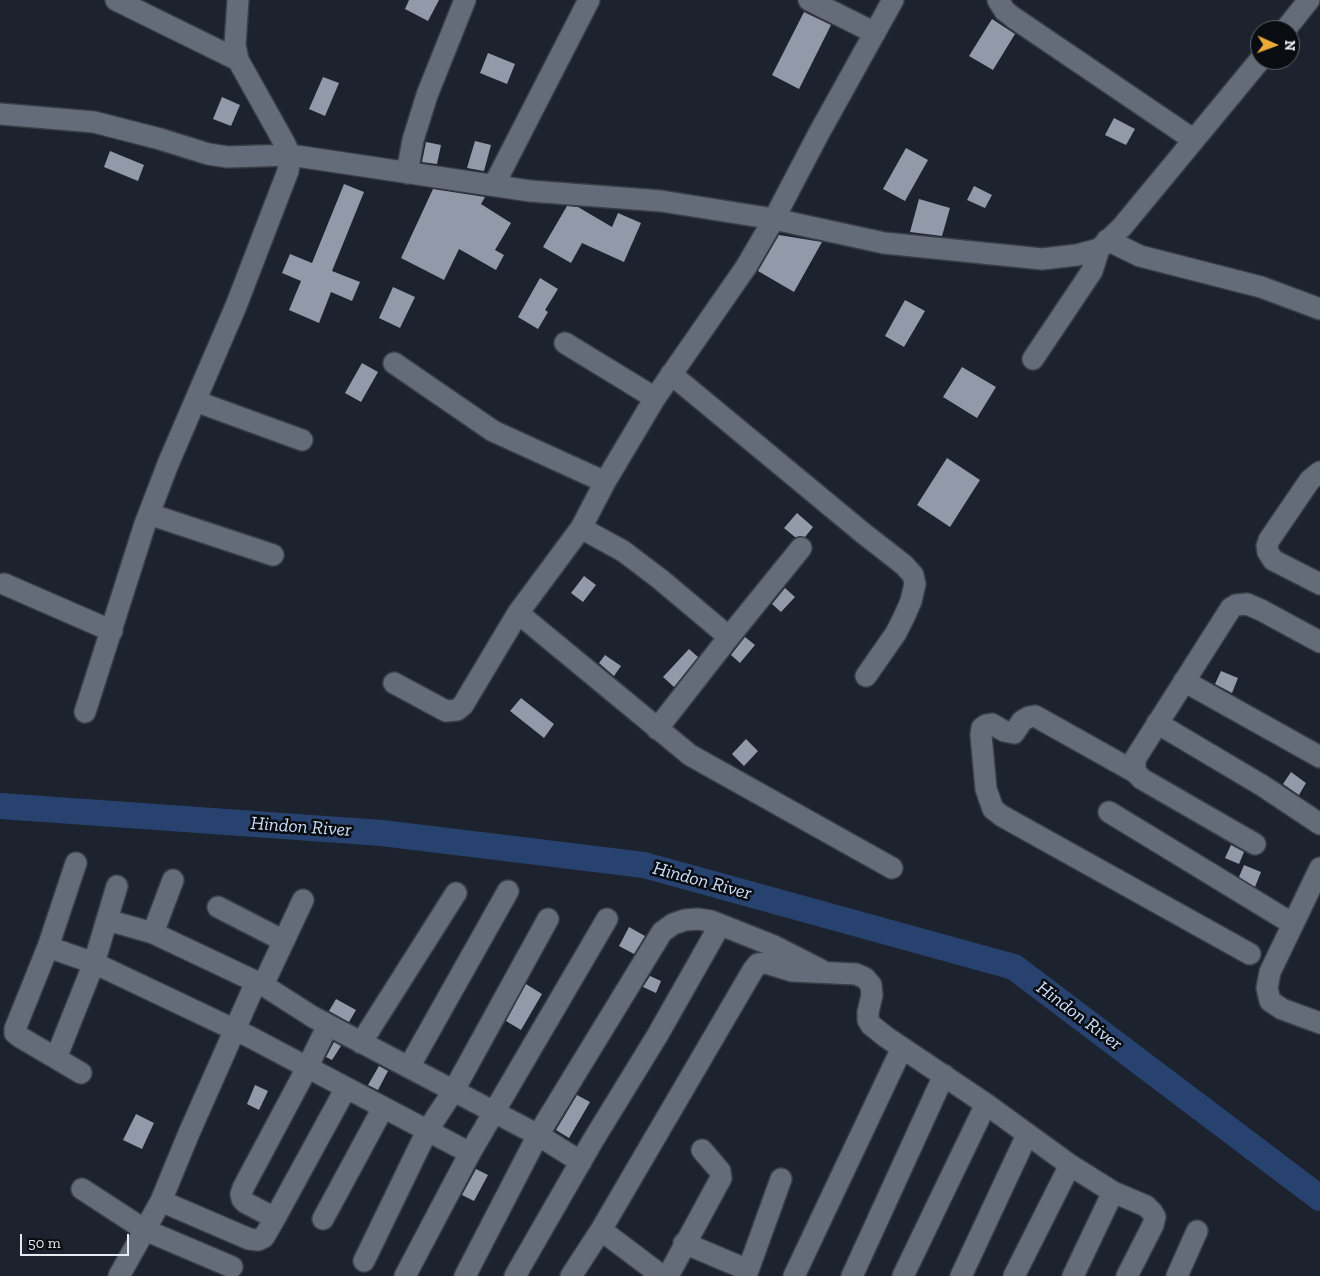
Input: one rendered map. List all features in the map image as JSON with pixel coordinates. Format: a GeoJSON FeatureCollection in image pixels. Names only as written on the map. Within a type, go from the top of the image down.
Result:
{"type":"FeatureCollection","features":[{"type":"Feature","properties":{"kind":"street"},"geometry":{"type":"LineString","coordinates":[[116,0],[238,60]]}},
{"type":"Feature","properties":{"kind":"street"},"geometry":{"type":"LineString","coordinates":[[85,712],[149,514],[236,306],[288,171],[290,155],[238,60],[235,44],[238,0]]}},
{"type":"Feature","properties":{"kind":"street"},"geometry":{"type":"LineString","coordinates":[[407,173],[412,140],[426,95],[465,0]]}},
{"type":"Feature","properties":{"kind":"street"},"geometry":{"type":"LineString","coordinates":[[494,185],[589,0]]}},
{"type":"Feature","properties":{"kind":"street"},"geometry":{"type":"LineString","coordinates":[[809,0],[875,33]]}},
{"type":"Feature","properties":{"kind":"street"},"geometry":{"type":"LineString","coordinates":[[394,683],[446,711],[457,710],[463,705],[518,612],[581,528],[655,398],[746,268],[894,0]]}},
{"type":"Feature","properties":{"kind":"street"},"geometry":{"type":"LineString","coordinates":[[998,0],[1005,11],[1014,18],[1194,140]]}},
{"type":"Feature","properties":{"kind":"street"},"geometry":{"type":"LineString","coordinates":[[1293,20],[1308,0]]}},
{"type":"Feature","properties":{"kind":"street"},"geometry":{"type":"LineString","coordinates":[[0,114],[94,122],[208,154],[228,157],[290,155],[530,191],[661,201],[774,219],[884,244],[1042,259],[1077,255],[1103,245],[1122,227],[1252,70]]}},
{"type":"Feature","properties":{"kind":"street"},"geometry":{"type":"LineString","coordinates":[[1103,245],[1262,287],[1320,309]]}},
{"type":"Feature","properties":{"kind":"street"},"geometry":{"type":"LineString","coordinates":[[1032,359],[1092,271],[1103,245]]}},
{"type":"Feature","properties":{"kind":"street"},"geometry":{"type":"LineString","coordinates":[[565,343],[655,398]]}},
{"type":"Feature","properties":{"kind":"street"},"geometry":{"type":"LineString","coordinates":[[394,363],[493,431],[606,482]]}},
{"type":"Feature","properties":{"kind":"street"},"geometry":{"type":"LineString","coordinates":[[671,374],[913,574],[915,584],[911,601],[904,617],[866,676]]}},
{"type":"Feature","properties":{"kind":"street"},"geometry":{"type":"LineString","coordinates":[[195,401],[302,440]]}},
{"type":"Feature","properties":{"kind":"street"},"geometry":{"type":"LineString","coordinates":[[1320,472],[1310,480],[1269,540],[1268,552],[1273,560],[1320,584]]}},
{"type":"Feature","properties":{"kind":"street"},"geometry":{"type":"LineString","coordinates":[[149,514],[273,555]]}},
{"type":"Feature","properties":{"kind":"street"},"geometry":{"type":"LineString","coordinates":[[581,528],[630,557],[660,579],[728,636]]}},
{"type":"Feature","properties":{"kind":"street"},"geometry":{"type":"LineString","coordinates":[[658,729],[728,636],[801,548]]}},
{"type":"Feature","properties":{"kind":"street"},"geometry":{"type":"LineString","coordinates":[[4,584],[112,631]]}},
{"type":"Feature","properties":{"kind":"street"},"geometry":{"type":"LineString","coordinates":[[1135,772],[1135,759],[1227,613],[1236,605],[1248,604],[1320,642]]}},
{"type":"Feature","properties":{"kind":"street"},"geometry":{"type":"LineString","coordinates":[[518,612],[690,754],[892,868]]}},
{"type":"Feature","properties":{"kind":"street"},"geometry":{"type":"LineString","coordinates":[[1184,681],[1320,757]]}},
{"type":"Feature","properties":{"kind":"street"},"geometry":{"type":"LineString","coordinates":[[1250,954],[1002,816],[993,809],[986,790],[982,728],[992,724],[1004,731],[1014,733],[1028,716],[1035,716],[1135,772],[1142,779],[1255,844]]}},
{"type":"Feature","properties":{"kind":"street"},"geometry":{"type":"LineString","coordinates":[[1157,723],[1263,786],[1320,824]]}},
{"type":"Feature","properties":{"kind":"street"},"geometry":{"type":"LineString","coordinates":[[1109,812],[1293,924]]}},
{"type":"Feature","properties":{"kind":"street"},"geometry":{"type":"LineString","coordinates":[[76,863],[48,947],[14,1029],[20,1038],[81,1073]]}},
{"type":"Feature","properties":{"kind":"street"},"geometry":{"type":"LineString","coordinates":[[1320,868],[1270,972],[1267,988],[1270,1001],[1282,1009],[1320,1023]]}},
{"type":"Feature","properties":{"kind":"street"},"geometry":{"type":"LineString","coordinates":[[153,933],[173,880]]}},
{"type":"Feature","properties":{"kind":"street"},"geometry":{"type":"LineString","coordinates":[[56,1058],[94,963],[117,886]]}},
{"type":"Feature","properties":{"kind":"street"},"geometry":{"type":"LineString","coordinates":[[409,1067],[508,891]]}},
{"type":"Feature","properties":{"kind":"street"},"geometry":{"type":"LineString","coordinates":[[361,1042],[456,893]]}},
{"type":"Feature","properties":{"kind":"street"},"geometry":{"type":"LineString","coordinates":[[119,1276],[162,1201],[189,1133],[235,1030],[284,942],[303,900]]}},
{"type":"Feature","properties":{"kind":"street"},"geometry":{"type":"LineString","coordinates":[[218,907],[284,942]]}},
{"type":"Feature","properties":{"kind":"street"},"geometry":{"type":"LineString","coordinates":[[364,1261],[427,1131],[454,1090],[548,919]]}},
{"type":"Feature","properties":{"kind":"street"},"geometry":{"type":"LineString","coordinates":[[405,1276],[470,1153],[607,919]]}},
{"type":"Feature","properties":{"kind":"street"},"geometry":{"type":"LineString","coordinates":[[107,920],[153,933],[260,983],[328,1025],[538,1135],[581,1162]]}},
{"type":"Feature","properties":{"kind":"street"},"geometry":{"type":"LineString","coordinates":[[464,1276],[538,1135],[662,932],[673,924],[685,920],[711,921],[774,946],[827,973]]}},
{"type":"Feature","properties":{"kind":"street"},"geometry":{"type":"LineString","coordinates":[[515,1276],[657,1036],[720,925]]}},
{"type":"Feature","properties":{"kind":"street"},"geometry":{"type":"LineString","coordinates":[[48,947],[94,963],[235,1030],[470,1153]]}},
{"type":"Feature","properties":{"kind":"street"},"geometry":{"type":"LineString","coordinates":[[571,1276],[601,1230],[752,970],[758,964],[766,963],[792,971],[856,974],[865,978],[871,986],[872,995],[868,1012],[868,1020],[871,1025],[986,1104],[1070,1166],[1113,1192],[1146,1206],[1155,1217],[1153,1226],[1127,1276]]}},
{"type":"Feature","properties":{"kind":"street"},"geometry":{"type":"LineString","coordinates":[[275,1218],[246,1203],[242,1199],[242,1194],[328,1025]]}},
{"type":"Feature","properties":{"kind":"street"},"geometry":{"type":"LineString","coordinates":[[794,1276],[902,1048]]}},
{"type":"Feature","properties":{"kind":"street"},"geometry":{"type":"LineString","coordinates":[[852,1276],[944,1075]]}},
{"type":"Feature","properties":{"kind":"street"},"geometry":{"type":"LineString","coordinates":[[162,1201],[249,1239],[258,1240],[264,1237],[346,1088]]}},
{"type":"Feature","properties":{"kind":"street"},"geometry":{"type":"LineString","coordinates":[[904,1276],[986,1104]]}},
{"type":"Feature","properties":{"kind":"street"},"geometry":{"type":"LineString","coordinates":[[322,1219],[383,1108]]}},
{"type":"Feature","properties":{"kind":"street"},"geometry":{"type":"LineString","coordinates":[[961,1276],[1027,1135]]}},
{"type":"Feature","properties":{"kind":"street"},"geometry":{"type":"LineString","coordinates":[[668,1276],[720,1178],[720,1171],[702,1150]]}},
{"type":"Feature","properties":{"kind":"street"},"geometry":{"type":"LineString","coordinates":[[1014,1276],[1070,1166]]}},
{"type":"Feature","properties":{"kind":"street"},"geometry":{"type":"LineString","coordinates":[[684,1243],[747,1273],[781,1179]]}},
{"type":"Feature","properties":{"kind":"street"},"geometry":{"type":"LineString","coordinates":[[82,1188],[145,1230],[232,1267]]}},
{"type":"Feature","properties":{"kind":"street"},"geometry":{"type":"LineString","coordinates":[[1073,1276],[1113,1192]]}},
{"type":"Feature","properties":{"kind":"street"},"geometry":{"type":"LineString","coordinates":[[601,1230],[662,1276]]}},
{"type":"Feature","properties":{"kind":"street"},"geometry":{"type":"LineString","coordinates":[[1177,1276],[1197,1231]]}},
{"type":"Feature","properties":{"kind":"building"},"geometry":{"type":"Polygon","coordinates":[[[409,0],[439,0],[428,21],[405,9],[409,0]]]}},
{"type":"Feature","properties":{"kind":"building"},"geometry":{"type":"Polygon","coordinates":[[[804,12],[831,25],[799,89],[772,75],[804,12]]]}},
{"type":"Feature","properties":{"kind":"building"},"geometry":{"type":"Polygon","coordinates":[[[992,19],[1015,34],[993,70],[969,56],[992,19]]]}},
{"type":"Feature","properties":{"kind":"building"},"geometry":{"type":"Polygon","coordinates":[[[488,53],[515,64],[507,84],[480,73],[488,53]]]}},
{"type":"Feature","properties":{"kind":"building"},"geometry":{"type":"Polygon","coordinates":[[[323,77],[339,83],[325,116],[309,109],[323,77]]]}},
{"type":"Feature","properties":{"kind":"building"},"geometry":{"type":"Polygon","coordinates":[[[222,97],[240,105],[231,126],[213,119],[222,97]]]}},
{"type":"Feature","properties":{"kind":"building"},"geometry":{"type":"Polygon","coordinates":[[[1114,118],[1135,129],[1126,145],[1105,135],[1114,118]]]}},
{"type":"Feature","properties":{"kind":"building"},"geometry":{"type":"Polygon","coordinates":[[[475,141],[491,145],[484,171],[467,168],[475,141]]]}},
{"type":"Feature","properties":{"kind":"building"},"geometry":{"type":"Polygon","coordinates":[[[426,142],[441,145],[437,164],[422,162],[426,142]]]}},
{"type":"Feature","properties":{"kind":"building"},"geometry":{"type":"Polygon","coordinates":[[[906,148],[928,160],[905,201],[883,189],[906,148]]]}},
{"type":"Feature","properties":{"kind":"building"},"geometry":{"type":"Polygon","coordinates":[[[110,151],[144,165],[138,181],[104,167],[110,151]]]}},
{"type":"Feature","properties":{"kind":"building"},"geometry":{"type":"Polygon","coordinates":[[[344,184],[364,192],[332,271],[360,282],[352,301],[331,292],[319,323],[289,310],[301,281],[282,273],[290,254],[312,263],[344,184]]]}},
{"type":"Feature","properties":{"kind":"building"},"geometry":{"type":"Polygon","coordinates":[[[974,186],[992,195],[985,208],[967,200],[974,186]]]}},
{"type":"Feature","properties":{"kind":"building"},"geometry":{"type":"Polygon","coordinates":[[[433,189],[485,197],[481,204],[511,223],[495,250],[504,255],[496,270],[459,249],[444,280],[401,258],[433,189]]]}},
{"type":"Feature","properties":{"kind":"building"},"geometry":{"type":"Polygon","coordinates":[[[919,199],[950,208],[942,236],[910,232],[919,199]]]}},
{"type":"Feature","properties":{"kind":"building"},"geometry":{"type":"Polygon","coordinates":[[[567,206],[578,207],[612,227],[618,213],[641,223],[624,262],[582,243],[571,263],[543,247],[567,206]]]}},
{"type":"Feature","properties":{"kind":"building"},"geometry":{"type":"Polygon","coordinates":[[[779,235],[822,242],[794,292],[758,271],[779,235]]]}},
{"type":"Feature","properties":{"kind":"building"},"geometry":{"type":"Polygon","coordinates":[[[540,278],[558,289],[545,310],[548,312],[538,329],[518,317],[540,278]]]}},
{"type":"Feature","properties":{"kind":"building"},"geometry":{"type":"Polygon","coordinates":[[[393,287],[415,297],[400,328],[379,318],[393,287]]]}},
{"type":"Feature","properties":{"kind":"building"},"geometry":{"type":"Polygon","coordinates":[[[905,300],[925,311],[904,347],[885,336],[905,300]]]}},
{"type":"Feature","properties":{"kind":"building"},"geometry":{"type":"Polygon","coordinates":[[[362,363],[378,372],[361,402],[345,393],[362,363]]]}},
{"type":"Feature","properties":{"kind":"building"},"geometry":{"type":"Polygon","coordinates":[[[962,367],[996,387],[977,418],[943,397],[962,367]]]}},
{"type":"Feature","properties":{"kind":"building"},"geometry":{"type":"Polygon","coordinates":[[[947,458],[980,480],[950,527],[917,505],[947,458]]]}},
{"type":"Feature","properties":{"kind":"building"},"geometry":{"type":"Polygon","coordinates":[[[797,513],[813,527],[805,537],[795,537],[784,528],[797,513]]]}},
{"type":"Feature","properties":{"kind":"building"},"geometry":{"type":"Polygon","coordinates":[[[584,576],[596,585],[583,602],[571,593],[584,576]]]}},
{"type":"Feature","properties":{"kind":"building"},"geometry":{"type":"Polygon","coordinates":[[[785,588],[795,597],[781,612],[772,604],[785,588]]]}},
{"type":"Feature","properties":{"kind":"building"},"geometry":{"type":"Polygon","coordinates":[[[745,637],[755,645],[740,663],[731,655],[745,637]]]}},
{"type":"Feature","properties":{"kind":"building"},"geometry":{"type":"Polygon","coordinates":[[[689,649],[698,657],[674,687],[663,677],[689,649]]]}},
{"type":"Feature","properties":{"kind":"building"},"geometry":{"type":"Polygon","coordinates":[[[605,655],[621,666],[614,676],[599,663],[605,655]]]}},
{"type":"Feature","properties":{"kind":"building"},"geometry":{"type":"Polygon","coordinates":[[[1221,671],[1238,678],[1232,693],[1215,684],[1221,671]]]}},
{"type":"Feature","properties":{"kind":"building"},"geometry":{"type":"Polygon","coordinates":[[[521,698],[554,724],[544,738],[510,711],[521,698]]]}},
{"type":"Feature","properties":{"kind":"building"},"geometry":{"type":"Polygon","coordinates":[[[746,739],[758,751],[744,766],[732,754],[746,739]]]}},
{"type":"Feature","properties":{"kind":"building"},"geometry":{"type":"Polygon","coordinates":[[[1291,772],[1306,783],[1299,795],[1283,784],[1291,772]]]}},
{"type":"Feature","properties":{"kind":"building"},"geometry":{"type":"Polygon","coordinates":[[[1231,845],[1244,852],[1239,864],[1225,858],[1231,845]]]}},
{"type":"Feature","properties":{"kind":"building"},"geometry":{"type":"Polygon","coordinates":[[[1244,865],[1261,872],[1255,887],[1239,877],[1244,865]]]}},
{"type":"Feature","properties":{"kind":"building"},"geometry":{"type":"Polygon","coordinates":[[[629,927],[645,936],[634,954],[619,946],[629,927]]]}},
{"type":"Feature","properties":{"kind":"building"},"geometry":{"type":"Polygon","coordinates":[[[650,976],[661,981],[656,993],[643,987],[650,976]]]}},
{"type":"Feature","properties":{"kind":"building"},"geometry":{"type":"Polygon","coordinates":[[[526,984],[542,994],[521,1030],[506,1021],[526,984]]]}},
{"type":"Feature","properties":{"kind":"building"},"geometry":{"type":"Polygon","coordinates":[[[336,999],[356,1010],[349,1022],[329,1011],[336,999]]]}},
{"type":"Feature","properties":{"kind":"building"},"geometry":{"type":"Polygon","coordinates":[[[334,1042],[341,1046],[332,1060],[326,1057],[334,1042]]]}},
{"type":"Feature","properties":{"kind":"building"},"geometry":{"type":"Polygon","coordinates":[[[379,1066],[388,1071],[378,1090],[368,1085],[379,1066]]]}},
{"type":"Feature","properties":{"kind":"building"},"geometry":{"type":"Polygon","coordinates":[[[255,1085],[268,1091],[259,1110],[247,1104],[255,1085]]]}},
{"type":"Feature","properties":{"kind":"building"},"geometry":{"type":"Polygon","coordinates":[[[577,1095],[590,1102],[569,1138],[556,1130],[577,1095]]]}},
{"type":"Feature","properties":{"kind":"building"},"geometry":{"type":"Polygon","coordinates":[[[136,1114],[154,1123],[142,1149],[123,1140],[136,1114]]]}},
{"type":"Feature","properties":{"kind":"building"},"geometry":{"type":"Polygon","coordinates":[[[476,1169],[488,1175],[474,1201],[462,1195],[476,1169]]]}},
{"type":"Feature","properties":{"kind":"waterway","name":"Hindon River"},"geometry":{"type":"LineString","coordinates":[[0,806],[382,833],[644,865],[1014,967],[1320,1198]]}}]}
